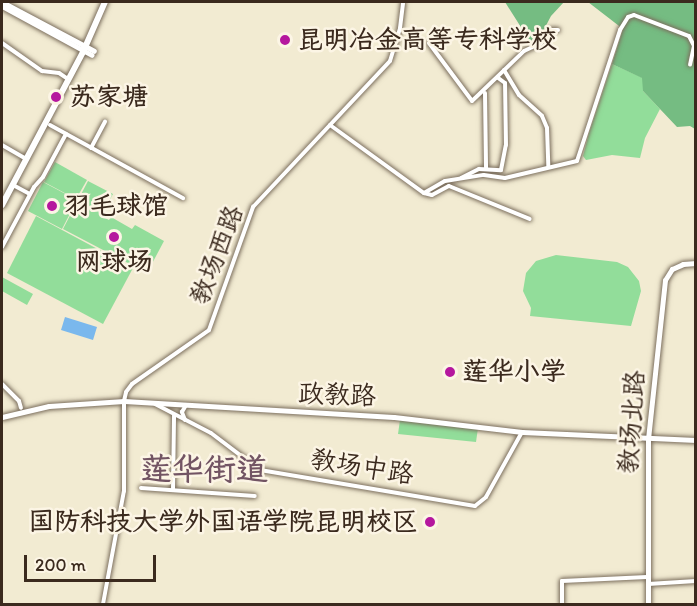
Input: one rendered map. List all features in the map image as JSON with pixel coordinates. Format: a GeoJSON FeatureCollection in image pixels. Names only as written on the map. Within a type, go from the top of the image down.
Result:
{"type":"FeatureCollection","features":[{"type":"Feature","properties":{"kind":"main road"},"geometry":{"type":"LineString","coordinates":[[2,205],[85,49],[105,2]]}},
{"type":"Feature","properties":{"kind":"main road"},"geometry":{"type":"LineString","coordinates":[[3,3],[93,53]]}},
{"type":"Feature","properties":{"kind":"main road","name":"教场北路"},"geometry":{"type":"LineString","coordinates":[[648,604],[648,438],[665,280],[672,269],[683,264],[696,263]]}},
{"type":"Feature","properties":{"kind":"main road","name":"教场中路"},"geometry":{"type":"LineString","coordinates":[[2,417],[49,406],[124,401],[151,402]]}},
{"type":"Feature","properties":{"kind":"main road","name":"政教路"},"geometry":{"type":"LineString","coordinates":[[151,402],[415,418],[522,432]]}},
{"type":"Feature","properties":{"kind":"main road"},"geometry":{"type":"LineString","coordinates":[[522,432],[696,440]]}},
{"type":"Feature","properties":{"kind":"street","name":"教场西路"},"geometry":{"type":"LineString","coordinates":[[124,401],[132,384],[209,330],[253,207],[390,61],[400,28],[403,2]]}},
{"type":"Feature","properties":{"kind":"street"},"geometry":{"type":"LineString","coordinates":[[424,193],[445,181],[484,175],[505,178],[548,166],[570,165],[580,158],[620,30],[628,17],[634,15],[659,27],[689,36],[694,46],[690,64]]}},
{"type":"Feature","properties":{"kind":"street"},"geometry":{"type":"LineString","coordinates":[[429,43],[472,101],[485,92],[524,51],[541,43],[549,30],[558,30]]}},
{"type":"Feature","properties":{"kind":"street"},"geometry":{"type":"LineString","coordinates":[[2,43],[42,71],[59,73],[69,79]]}},
{"type":"Feature","properties":{"kind":"street"},"geometry":{"type":"LineString","coordinates":[[504,70],[519,95],[542,116],[547,128],[548,166]]}},
{"type":"Feature","properties":{"kind":"street"},"geometry":{"type":"LineString","coordinates":[[460,178],[472,171],[501,170],[506,145],[505,83],[498,78]]}},
{"type":"Feature","properties":{"kind":"street"},"geometry":{"type":"LineString","coordinates":[[485,92],[486,169]]}},
{"type":"Feature","properties":{"kind":"street"},"geometry":{"type":"LineString","coordinates":[[91,148],[105,122]]}},
{"type":"Feature","properties":{"kind":"street"},"geometry":{"type":"LineString","coordinates":[[50,125],[183,198]]}},
{"type":"Feature","properties":{"kind":"street"},"geometry":{"type":"LineString","coordinates":[[330,125],[424,193],[432,195],[449,186],[530,219]]}},
{"type":"Feature","properties":{"kind":"street"},"geometry":{"type":"LineString","coordinates":[[2,248],[30,194],[43,177],[66,134]]}},
{"type":"Feature","properties":{"kind":"street"},"geometry":{"type":"LineString","coordinates":[[2,145],[26,159]]}},
{"type":"Feature","properties":{"kind":"street"},"geometry":{"type":"LineString","coordinates":[[13,185],[30,194]]}},
{"type":"Feature","properties":{"kind":"street"},"geometry":{"type":"LineString","coordinates":[[2,384],[19,401],[21,408]]}},
{"type":"Feature","properties":{"kind":"street"},"geometry":{"type":"LineString","coordinates":[[103,604],[125,484],[124,401]]}},
{"type":"Feature","properties":{"kind":"street","name":"教场中路"},"geometry":{"type":"LineString","coordinates":[[151,402],[225,442],[260,470],[475,506],[486,497],[522,432]]}},
{"type":"Feature","properties":{"kind":"street"},"geometry":{"type":"LineString","coordinates":[[185,420],[182,412],[186,405]]}},
{"type":"Feature","properties":{"kind":"street"},"geometry":{"type":"LineString","coordinates":[[173,490],[174,415]]}},
{"type":"Feature","properties":{"kind":"street"},"geometry":{"type":"LineString","coordinates":[[141,488],[255,496]]}},
{"type":"Feature","properties":{"kind":"street"},"geometry":{"type":"LineString","coordinates":[[562,604],[562,581],[647,577]]}},
{"type":"Feature","properties":{"kind":"street"},"geometry":{"type":"LineString","coordinates":[[648,584],[696,581]]}},
{"type":"Feature","properties":{"kind":"green space"},"geometry":{"type":"Polygon","coordinates":[[[505,2],[564,2],[551,16],[539,39],[531,43],[505,2]]]}},
{"type":"Feature","properties":{"kind":"green space"},"geometry":{"type":"Polygon","coordinates":[[[588,2],[695,2],[695,129],[690,126],[677,127],[643,91],[642,78],[612,64],[623,29],[588,2]]]}},
{"type":"Feature","properties":{"kind":"green space"},"geometry":{"type":"Polygon","coordinates":[[[612,64],[643,78],[643,91],[660,109],[645,138],[640,158],[612,155],[586,160],[583,156],[589,133],[612,64]]]}},
{"type":"Feature","properties":{"kind":"green space"},"geometry":{"type":"Polygon","coordinates":[[[55,162],[87,180],[76,199],[44,182],[55,162]]]}},
{"type":"Feature","properties":{"kind":"green space"},"geometry":{"type":"Polygon","coordinates":[[[88,181],[113,194],[101,216],[109,220],[111,217],[132,229],[135,225],[164,241],[147,273],[63,229],[88,181]]]}},
{"type":"Feature","properties":{"kind":"green space","name":"羽毛球馆"},"geometry":{"type":"Polygon","coordinates":[[[43,182],[77,200],[62,229],[28,211],[43,182]]]}},
{"type":"Feature","properties":{"kind":"green space"},"geometry":{"type":"Polygon","coordinates":[[[36,216],[133,268],[103,324],[7,273],[36,216]]]}},
{"type":"Feature","properties":{"kind":"green space"},"geometry":{"type":"Polygon","coordinates":[[[556,255],[617,262],[628,267],[639,281],[641,291],[631,326],[530,316],[531,308],[523,291],[526,273],[536,261],[556,255]]]}},
{"type":"Feature","properties":{"kind":"green space"},"geometry":{"type":"Polygon","coordinates":[[[2,277],[33,294],[27,305],[2,291],[2,277]]]}},
{"type":"Feature","properties":{"kind":"green space"},"geometry":{"type":"Polygon","coordinates":[[[400,420],[478,428],[476,442],[398,434],[400,420]]]}},
{"type":"Feature","properties":{"kind":"water"},"geometry":{"type":"Polygon","coordinates":[[[65,317],[97,327],[93,340],[61,330],[65,317]]]}},
{"type":"Feature","properties":{"kind":"place","name":"昆明冶金高等专科学校"},"geometry":{"type":"Point","coordinates":[285,40]}},
{"type":"Feature","properties":{"kind":"place","name":"苏家塘"},"geometry":{"type":"Point","coordinates":[56,97]}},
{"type":"Feature","properties":{"kind":"place","name":"羽毛球馆"},"geometry":{"type":"Point","coordinates":[52,206]}},
{"type":"Feature","properties":{"kind":"place","name":"网球场"},"geometry":{"type":"Point","coordinates":[114,237]}},
{"type":"Feature","properties":{"kind":"place","name":"莲华小学"},"geometry":{"type":"Point","coordinates":[450,372]}},
{"type":"Feature","properties":{"kind":"place","name":"国防科技大学外国语学院昆明校区"},"geometry":{"type":"Point","coordinates":[430,522]}},
{"type":"Feature","properties":{"kind":"district","name":"莲华街道"},"geometry":{"type":"Point","coordinates":[204,469]}}]}
